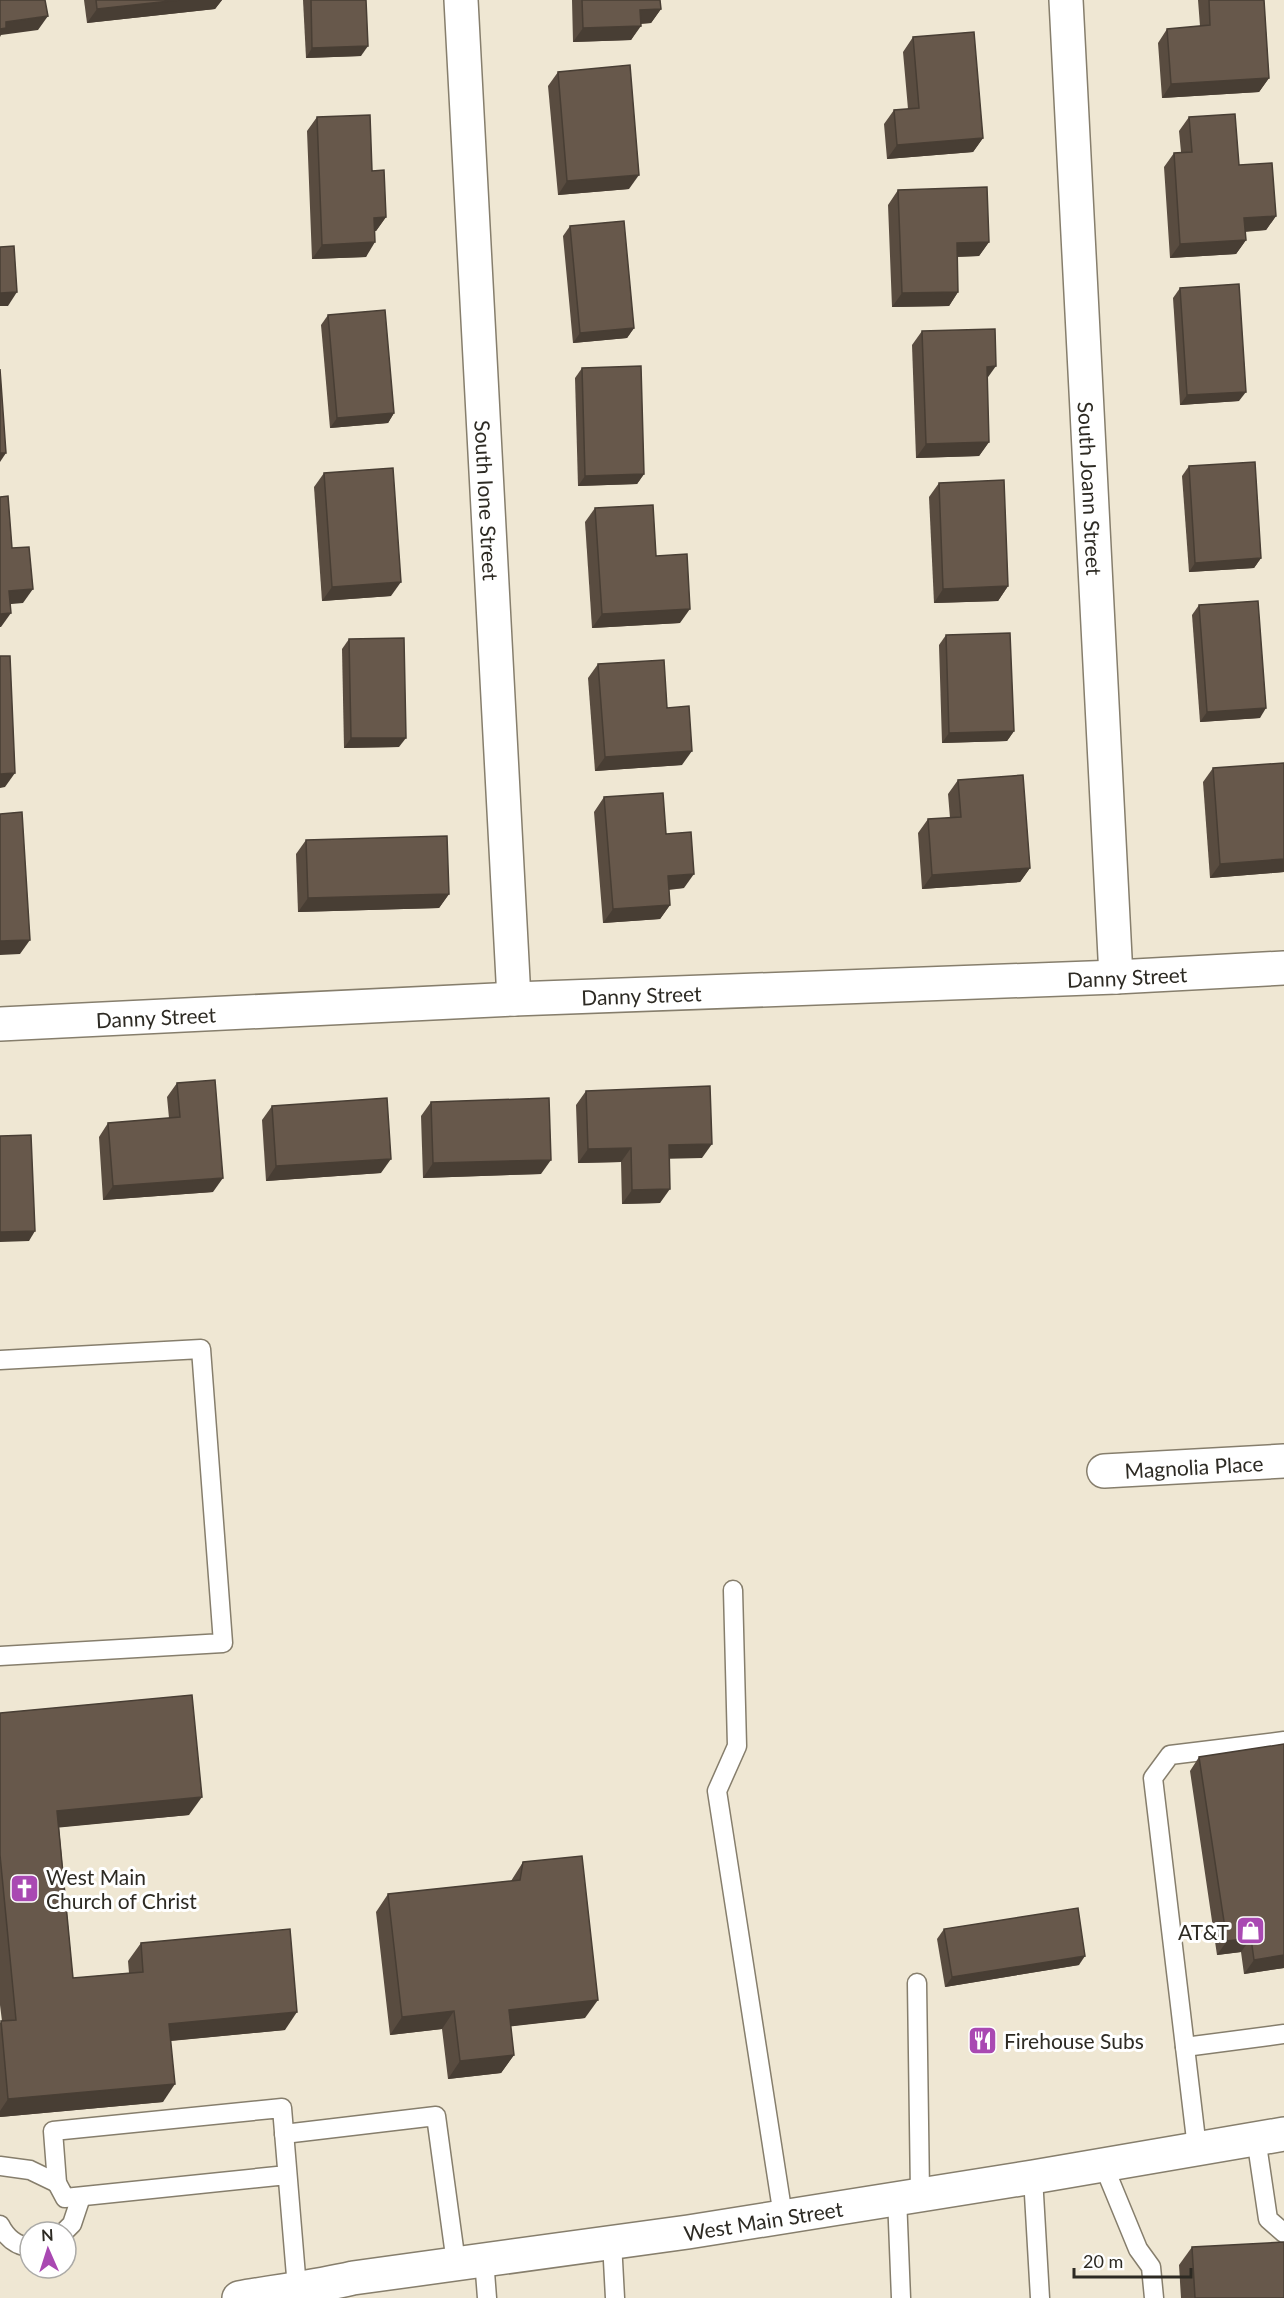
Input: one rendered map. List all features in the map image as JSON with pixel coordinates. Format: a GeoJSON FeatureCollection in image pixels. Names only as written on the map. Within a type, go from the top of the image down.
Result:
{"type":"FeatureCollection","features":[{"type":"Feature","properties":{"kind":"street","name":"South Ione Street"},"geometry":{"type":"LineString","coordinates":[[461,0],[514,999]]}},
{"type":"Feature","properties":{"kind":"street","name":"South Joann Street"},"geometry":{"type":"LineString","coordinates":[[1066,0],[1116,977]]}},
{"type":"Feature","properties":{"kind":"street","name":"Danny Street"},"geometry":{"type":"LineString","coordinates":[[0,1024],[514,999],[1116,977],[1284,968]]}},
{"type":"Feature","properties":{"kind":"street","name":"Magnolia Place"},"geometry":{"type":"LineString","coordinates":[[1104,1471],[1284,1461]]}},
{"type":"Feature","properties":{"kind":"street","name":"West Main Street"},"geometry":{"type":"LineString","coordinates":[[239,2298],[307,2291],[352,2278],[612,2242],[1033,2177],[1270,2136]]}},
{"type":"Feature","properties":{"kind":"lane"},"geometry":{"type":"LineString","coordinates":[[0,1360],[201,1349],[224,1643],[0,1656]]}},
{"type":"Feature","properties":{"kind":"lane"},"geometry":{"type":"LineString","coordinates":[[733,1590],[737,1746],[717,1791],[783,2216]]}},
{"type":"Feature","properties":{"kind":"lane"},"geometry":{"type":"LineString","coordinates":[[1197,2148],[1153,1778],[1170,1755],[1284,1741]]}},
{"type":"Feature","properties":{"kind":"lane"},"geometry":{"type":"LineString","coordinates":[[901,2298],[909,2195],[916,1983]]}},
{"type":"Feature","properties":{"kind":"lane"},"geometry":{"type":"LineString","coordinates":[[1185,2047],[1284,2034]]}},
{"type":"Feature","properties":{"kind":"lane"},"geometry":{"type":"LineString","coordinates":[[287,2175],[65,2198],[57,2183],[53,2131],[282,2108],[287,2175],[307,2291]]}},
{"type":"Feature","properties":{"kind":"lane"},"geometry":{"type":"LineString","coordinates":[[284,2134],[436,2116],[470,2261],[487,2298]]}},
{"type":"Feature","properties":{"kind":"lane"},"geometry":{"type":"LineString","coordinates":[[1270,2136],[1268,2219],[1284,2234]]}},
{"type":"Feature","properties":{"kind":"lane"},"geometry":{"type":"LineString","coordinates":[[1103,2164],[1138,2249],[1151,2267],[1154,2298]]}},
{"type":"Feature","properties":{"kind":"lane"},"geometry":{"type":"LineString","coordinates":[[0,2166],[30,2170],[57,2183]]}},
{"type":"Feature","properties":{"kind":"lane"},"geometry":{"type":"LineString","coordinates":[[1033,2177],[1040,2298]]}},
{"type":"Feature","properties":{"kind":"lane"},"geometry":{"type":"LineString","coordinates":[[73,2220],[81,2197]]}},
{"type":"Feature","properties":{"kind":"lane"},"geometry":{"type":"LineString","coordinates":[[0,2225],[7,2237],[18,2243]]}},
{"type":"Feature","properties":{"kind":"lane"},"geometry":{"type":"LineString","coordinates":[[612,2242],[615,2298]]}},
{"type":"Feature","properties":{"kind":"building"},"geometry":{"type":"Polygon","coordinates":[[[0,0],[45,0],[48,16],[6,22],[6,28],[0,29],[0,0]]]}},
{"type":"Feature","properties":{"kind":"building"},"geometry":{"type":"Polygon","coordinates":[[[96,0],[179,0],[97,9],[96,0]]]}},
{"type":"Feature","properties":{"kind":"building"},"geometry":{"type":"Polygon","coordinates":[[[311,0],[366,0],[368,46],[312,48],[311,0]]]}},
{"type":"Feature","properties":{"kind":"building"},"geometry":{"type":"Polygon","coordinates":[[[582,0],[660,0],[661,9],[640,10],[641,26],[583,28],[582,0]]]}},
{"type":"Feature","properties":{"kind":"building"},"geometry":{"type":"Polygon","coordinates":[[[1209,0],[1264,0],[1269,78],[1171,84],[1167,29],[1210,25],[1209,0]]]}},
{"type":"Feature","properties":{"kind":"building"},"geometry":{"type":"Polygon","coordinates":[[[974,32],[983,138],[897,145],[894,110],[919,108],[913,37],[974,32]]]}},
{"type":"Feature","properties":{"kind":"building"},"geometry":{"type":"Polygon","coordinates":[[[630,65],[639,175],[567,181],[558,72],[630,65]]]}},
{"type":"Feature","properties":{"kind":"building"},"geometry":{"type":"Polygon","coordinates":[[[1235,114],[1239,165],[1272,163],[1276,216],[1244,218],[1246,240],[1180,244],[1174,153],[1192,152],[1189,117],[1235,114]]]}},
{"type":"Feature","properties":{"kind":"building"},"geometry":{"type":"Polygon","coordinates":[[[370,115],[372,171],[384,170],[386,217],[374,218],[375,242],[322,245],[317,117],[370,115]]]}},
{"type":"Feature","properties":{"kind":"building"},"geometry":{"type":"Polygon","coordinates":[[[987,187],[989,242],[957,243],[958,292],[902,293],[898,190],[987,187]]]}},
{"type":"Feature","properties":{"kind":"building"},"geometry":{"type":"Polygon","coordinates":[[[624,221],[634,328],[580,333],[570,226],[624,221]]]}},
{"type":"Feature","properties":{"kind":"building"},"geometry":{"type":"Polygon","coordinates":[[[14,246],[17,292],[0,293],[0,247],[14,246]]]}},
{"type":"Feature","properties":{"kind":"building"},"geometry":{"type":"Polygon","coordinates":[[[1239,284],[1246,392],[1187,395],[1180,288],[1239,284]]]}},
{"type":"Feature","properties":{"kind":"building"},"geometry":{"type":"Polygon","coordinates":[[[385,310],[394,413],[337,418],[328,315],[385,310]]]}},
{"type":"Feature","properties":{"kind":"building"},"geometry":{"type":"Polygon","coordinates":[[[995,329],[996,366],[987,367],[989,442],[926,444],[922,331],[995,329]]]}},
{"type":"Feature","properties":{"kind":"building"},"geometry":{"type":"Polygon","coordinates":[[[641,366],[644,474],[585,476],[582,368],[641,366]]]}},
{"type":"Feature","properties":{"kind":"building"},"geometry":{"type":"Polygon","coordinates":[[[0,369],[6,453],[0,453],[0,369]]]}},
{"type":"Feature","properties":{"kind":"building"},"geometry":{"type":"Polygon","coordinates":[[[1255,462],[1261,558],[1195,563],[1189,466],[1255,462]]]}},
{"type":"Feature","properties":{"kind":"building"},"geometry":{"type":"Polygon","coordinates":[[[393,468],[401,582],[332,587],[324,473],[393,468]]]}},
{"type":"Feature","properties":{"kind":"building"},"geometry":{"type":"Polygon","coordinates":[[[1004,480],[1008,586],[943,589],[939,483],[1004,480]]]}},
{"type":"Feature","properties":{"kind":"building"},"geometry":{"type":"Polygon","coordinates":[[[8,496],[12,548],[29,547],[33,589],[9,591],[11,613],[0,614],[0,497],[8,496]]]}},
{"type":"Feature","properties":{"kind":"building"},"geometry":{"type":"Polygon","coordinates":[[[653,505],[656,556],[687,554],[690,609],[602,614],[595,508],[653,505]]]}},
{"type":"Feature","properties":{"kind":"building"},"geometry":{"type":"Polygon","coordinates":[[[1258,601],[1266,708],[1207,712],[1199,605],[1258,601]]]}},
{"type":"Feature","properties":{"kind":"building"},"geometry":{"type":"Polygon","coordinates":[[[1010,633],[1014,731],[949,733],[946,635],[1010,633]]]}},
{"type":"Feature","properties":{"kind":"building"},"geometry":{"type":"Polygon","coordinates":[[[404,638],[406,738],[351,738],[349,639],[404,638]]]}},
{"type":"Feature","properties":{"kind":"building"},"geometry":{"type":"Polygon","coordinates":[[[0,656],[10,656],[15,773],[0,774],[0,656]]]}},
{"type":"Feature","properties":{"kind":"building"},"geometry":{"type":"Polygon","coordinates":[[[664,660],[667,708],[689,706],[692,751],[605,757],[598,664],[664,660]]]}},
{"type":"Feature","properties":{"kind":"building"},"geometry":{"type":"Polygon","coordinates":[[[1284,763],[1284,859],[1220,864],[1213,768],[1284,763]]]}},
{"type":"Feature","properties":{"kind":"building"},"geometry":{"type":"Polygon","coordinates":[[[1023,775],[1030,868],[932,875],[928,819],[961,817],[958,780],[1023,775]]]}},
{"type":"Feature","properties":{"kind":"building"},"geometry":{"type":"Polygon","coordinates":[[[663,793],[666,834],[691,832],[694,874],[668,876],[670,905],[613,909],[604,797],[663,793]]]}},
{"type":"Feature","properties":{"kind":"building"},"geometry":{"type":"Polygon","coordinates":[[[22,812],[30,940],[0,941],[0,814],[22,812]]]}},
{"type":"Feature","properties":{"kind":"building"},"geometry":{"type":"Polygon","coordinates":[[[447,836],[449,894],[308,898],[306,840],[447,836]]]}},
{"type":"Feature","properties":{"kind":"building"},"geometry":{"type":"Polygon","coordinates":[[[215,1080],[223,1178],[113,1186],[108,1123],[180,1117],[177,1083],[215,1080]]]}},
{"type":"Feature","properties":{"kind":"building"},"geometry":{"type":"Polygon","coordinates":[[[710,1086],[712,1144],[669,1145],[670,1189],[632,1190],[631,1148],[588,1149],[586,1091],[710,1086]]]}},
{"type":"Feature","properties":{"kind":"building"},"geometry":{"type":"Polygon","coordinates":[[[387,1098],[391,1159],[276,1166],[272,1106],[387,1098]]]}},
{"type":"Feature","properties":{"kind":"building"},"geometry":{"type":"Polygon","coordinates":[[[549,1098],[551,1160],[433,1163],[431,1102],[549,1098]]]}},
{"type":"Feature","properties":{"kind":"building"},"geometry":{"type":"Polygon","coordinates":[[[31,1135],[35,1231],[0,1232],[0,1136],[31,1135]]]}},
{"type":"Feature","properties":{"kind":"building","name":"West Main Church of Christ"},"geometry":{"type":"Polygon","coordinates":[[[192,1695],[202,1797],[57,1811],[73,1978],[143,1972],[141,1943],[290,1929],[297,2012],[169,2024],[175,2084],[8,2099],[1,2021],[16,2020],[0,1855],[0,1713],[192,1695]]]}},
{"type":"Feature","properties":{"kind":"building"},"geometry":{"type":"Polygon","coordinates":[[[1284,1744],[1284,1955],[1254,1960],[1251,1938],[1227,1941],[1199,1757],[1284,1744]]]}},
{"type":"Feature","properties":{"kind":"building"},"geometry":{"type":"Polygon","coordinates":[[[582,1856],[598,2000],[509,2010],[514,2055],[460,2061],[454,2011],[402,2017],[388,1894],[520,1880],[523,1862],[582,1856]]]}},
{"type":"Feature","properties":{"kind":"building"},"geometry":{"type":"Polygon","coordinates":[[[1078,1908],[1085,1956],[952,1977],[944,1929],[1078,1908]]]}},
{"type":"Feature","properties":{"kind":"building"},"geometry":{"type":"Polygon","coordinates":[[[1284,2242],[1284,2298],[1195,2298],[1192,2247],[1284,2242]]]}},
{"type":"Feature","properties":{"kind":"place","name":"West Main Church of Christ"},"geometry":{"type":"Point","coordinates":[25,1888]}},
{"type":"Feature","properties":{"kind":"place","name":"AT&T"},"geometry":{"type":"Point","coordinates":[1250,1931]}},
{"type":"Feature","properties":{"kind":"place","name":"Firehouse Subs"},"geometry":{"type":"Point","coordinates":[983,2040]}}]}
